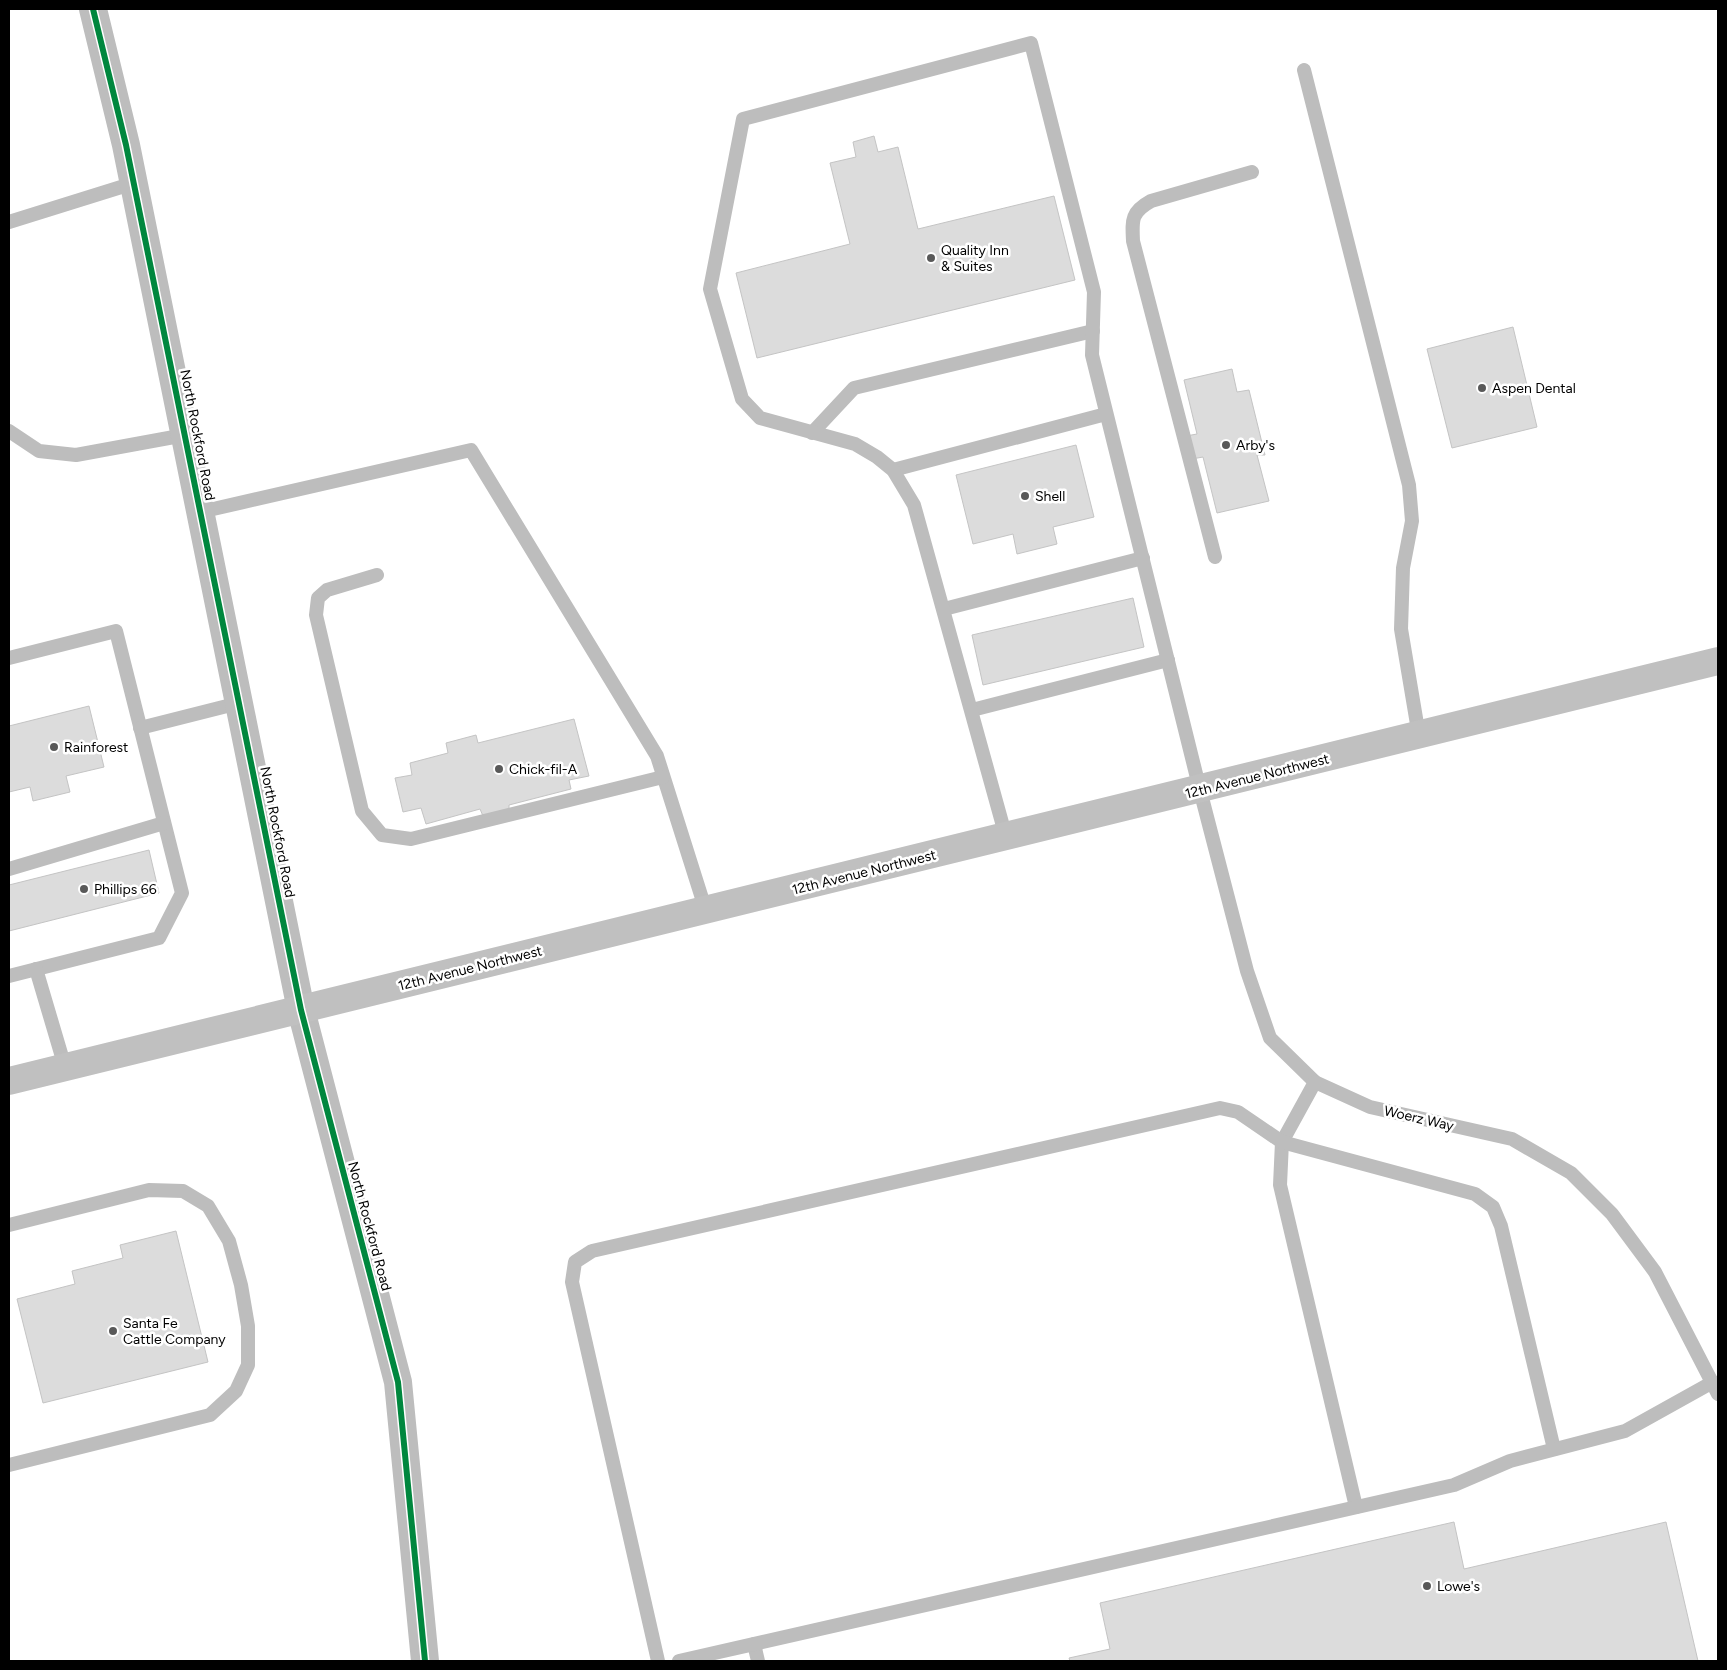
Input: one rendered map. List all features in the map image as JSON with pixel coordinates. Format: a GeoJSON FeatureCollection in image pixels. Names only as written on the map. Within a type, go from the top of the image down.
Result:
{"type":"FeatureCollection","features":[{"type":"Feature","properties":{"kind":"main road","name":"12th Avenue Northwest"},"geometry":{"type":"LineString","coordinates":[[9,1080],[1006,838],[1718,661]]}},
{"type":"Feature","properties":{"kind":"street","name":"North Rockford Road"},"geometry":{"type":"LineString","coordinates":[[93,9],[134,183],[301,1010],[398,1382],[424,1661]]}},
{"type":"Feature","properties":{"kind":"lane","name":"Woerz Way"},"geometry":{"type":"LineString","coordinates":[[812,433],[760,418],[742,400],[710,289],[743,119],[1031,43],[1094,292],[1092,355],[1106,414],[1247,971],[1270,1038],[1315,1082],[1370,1107],[1512,1139],[1571,1173],[1612,1214],[1655,1272],[1716,1388]]}},
{"type":"Feature","properties":{"kind":"lane"},"geometry":{"type":"LineString","coordinates":[[1304,70],[1409,485],[1412,521],[1403,568],[1401,629],[1418,736]]}},
{"type":"Feature","properties":{"kind":"lane"},"geometry":{"type":"LineString","coordinates":[[1215,557],[1133,241],[1132,222],[1138,209],[1151,201],[1252,172]]}},
{"type":"Feature","properties":{"kind":"lane"},"geometry":{"type":"LineString","coordinates":[[9,222],[134,183]]}},
{"type":"Feature","properties":{"kind":"lane"},"geometry":{"type":"LineString","coordinates":[[1006,838],[914,505],[893,470],[855,444],[812,433],[854,388],[1093,331]]}},
{"type":"Feature","properties":{"kind":"lane"},"geometry":{"type":"LineString","coordinates":[[893,470],[1106,414]]}},
{"type":"Feature","properties":{"kind":"lane"},"geometry":{"type":"LineString","coordinates":[[9,431],[39,450],[76,455],[185,434]]}},
{"type":"Feature","properties":{"kind":"lane"},"geometry":{"type":"LineString","coordinates":[[200,512],[470,450],[657,756],[706,911]]}},
{"type":"Feature","properties":{"kind":"lane"},"geometry":{"type":"LineString","coordinates":[[944,609],[1142,558]]}},
{"type":"Feature","properties":{"kind":"lane"},"geometry":{"type":"LineString","coordinates":[[377,575],[327,590],[318,598],[316,615],[362,811],[382,834],[412,839],[663,777]]}},
{"type":"Feature","properties":{"kind":"lane"},"geometry":{"type":"LineString","coordinates":[[9,658],[116,631],[182,893],[159,938],[9,976]]}},
{"type":"Feature","properties":{"kind":"lane"},"geometry":{"type":"LineString","coordinates":[[972,710],[1168,660]]}},
{"type":"Feature","properties":{"kind":"lane"},"geometry":{"type":"LineString","coordinates":[[140,728],[239,703]]}},
{"type":"Feature","properties":{"kind":"lane"},"geometry":{"type":"LineString","coordinates":[[9,868],[164,824]]}},
{"type":"Feature","properties":{"kind":"lane"},"geometry":{"type":"LineString","coordinates":[[36,969],[65,1067]]}},
{"type":"Feature","properties":{"kind":"lane"},"geometry":{"type":"LineString","coordinates":[[1315,1082],[1282,1142],[1280,1184],[1356,1507]]}},
{"type":"Feature","properties":{"kind":"lane"},"geometry":{"type":"LineString","coordinates":[[658,1661],[572,1282],[575,1262],[592,1251],[1220,1108],[1238,1112],[1282,1142],[1475,1194],[1493,1207],[1501,1226],[1554,1449]]}},
{"type":"Feature","properties":{"kind":"lane"},"geometry":{"type":"LineString","coordinates":[[9,1225],[148,1190],[183,1191],[208,1206],[229,1241],[241,1286],[248,1326],[248,1365],[236,1391],[210,1415],[9,1465]]}},
{"type":"Feature","properties":{"kind":"lane"},"geometry":{"type":"LineString","coordinates":[[679,1661],[1454,1485],[1510,1461],[1625,1431],[1716,1388]]}},
{"type":"Feature","properties":{"kind":"lane"},"geometry":{"type":"LineString","coordinates":[[754,1644],[758,1661]]}},
{"type":"Feature","properties":{"kind":"building","name":"Quality Inn & Suites"},"geometry":{"type":"Polygon","coordinates":[[[874,136],[878,152],[898,147],[918,229],[1054,196],[1075,280],[757,358],[736,273],[850,244],[830,163],[856,157],[853,142],[874,136]]]}},
{"type":"Feature","properties":{"kind":"building","name":"Aspen Dental"},"geometry":{"type":"Polygon","coordinates":[[[1513,327],[1537,427],[1452,448],[1427,349],[1513,327]]]}},
{"type":"Feature","properties":{"kind":"building","name":"Arby's"},"geometry":{"type":"Polygon","coordinates":[[[1232,369],[1237,392],[1249,390],[1265,455],[1257,455],[1269,501],[1217,513],[1203,457],[1192,459],[1186,436],[1197,434],[1184,380],[1232,369]]]}},
{"type":"Feature","properties":{"kind":"building","name":"Shell"},"geometry":{"type":"Polygon","coordinates":[[[1076,445],[1094,517],[1053,527],[1057,544],[1017,554],[1013,534],[973,544],[956,475],[1076,445]]]}},
{"type":"Feature","properties":{"kind":"building"},"geometry":{"type":"Polygon","coordinates":[[[1133,598],[1144,647],[983,685],[972,635],[1133,598]]]}},
{"type":"Feature","properties":{"kind":"building","name":"Rainforest"},"geometry":{"type":"Polygon","coordinates":[[[89,706],[104,767],[66,776],[70,792],[33,801],[30,787],[9,792],[9,726],[89,706]]]}},
{"type":"Feature","properties":{"kind":"building","name":"Chick-fil-A"},"geometry":{"type":"Polygon","coordinates":[[[574,719],[589,776],[569,780],[571,789],[509,805],[509,809],[483,816],[480,809],[426,824],[421,808],[403,812],[395,778],[412,775],[410,763],[448,753],[446,743],[476,735],[478,743],[574,719]]]}},
{"type":"Feature","properties":{"kind":"building","name":"Phillips 66"},"geometry":{"type":"Polygon","coordinates":[[[149,850],[159,893],[9,931],[9,885],[149,850]]]}},
{"type":"Feature","properties":{"kind":"building","name":"Santa Fe Cattle Company"},"geometry":{"type":"Polygon","coordinates":[[[176,1231],[208,1362],[43,1403],[17,1299],[75,1284],[72,1271],[123,1258],[120,1245],[176,1231]]]}},
{"type":"Feature","properties":{"kind":"building","name":"Lowe's"},"geometry":{"type":"Polygon","coordinates":[[[1454,1522],[1464,1569],[1666,1522],[1698,1661],[1070,1661],[1069,1658],[1110,1649],[1100,1603],[1454,1522]]]}},
{"type":"Feature","properties":{"kind":"cycle path"},"geometry":{"type":"LineString","coordinates":[[93,9],[126,145],[301,1010],[398,1382],[425,1661]]}},
{"type":"Feature","properties":{"kind":"place","name":"Quality Inn & Suites"},"geometry":{"type":"Point","coordinates":[931,258]}},
{"type":"Feature","properties":{"kind":"place","name":"Aspen Dental"},"geometry":{"type":"Point","coordinates":[1482,388]}},
{"type":"Feature","properties":{"kind":"place","name":"Arby's"},"geometry":{"type":"Point","coordinates":[1226,445]}},
{"type":"Feature","properties":{"kind":"place","name":"Shell"},"geometry":{"type":"Point","coordinates":[1025,496]}},
{"type":"Feature","properties":{"kind":"place","name":"Rainforest"},"geometry":{"type":"Point","coordinates":[54,747]}},
{"type":"Feature","properties":{"kind":"place","name":"Chick-fil-A"},"geometry":{"type":"Point","coordinates":[499,769]}},
{"type":"Feature","properties":{"kind":"place","name":"Phillips 66"},"geometry":{"type":"Point","coordinates":[84,889]}},
{"type":"Feature","properties":{"kind":"place","name":"Santa Fe Cattle Company"},"geometry":{"type":"Point","coordinates":[113,1331]}},
{"type":"Feature","properties":{"kind":"place","name":"Lowe's"},"geometry":{"type":"Point","coordinates":[1427,1586]}}]}
